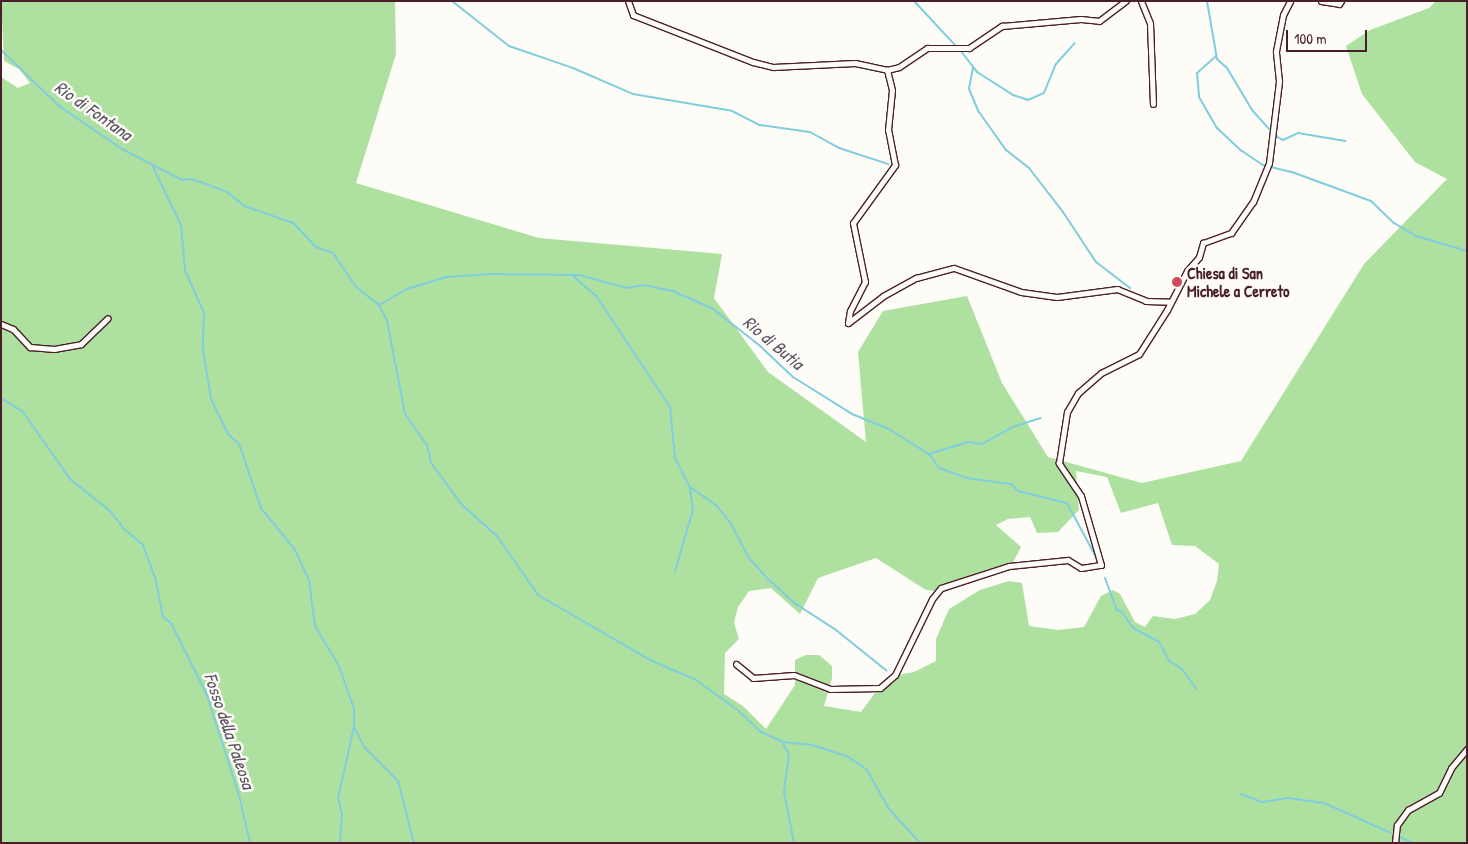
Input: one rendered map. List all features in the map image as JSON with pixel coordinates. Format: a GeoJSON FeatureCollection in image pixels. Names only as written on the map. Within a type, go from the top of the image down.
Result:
{"type":"FeatureCollection","features":[{"type":"Feature","properties":{"kind":"street"},"geometry":{"type":"LineString","coordinates":[[628,1],[633,15],[753,62],[774,67],[855,63],[887,70],[899,67],[927,48],[969,48],[1002,26],[1081,19],[1100,21],[1126,1]]}},
{"type":"Feature","properties":{"kind":"street"},"geometry":{"type":"LineString","coordinates":[[1141,1],[1150,23],[1153,104]]}},
{"type":"Feature","properties":{"kind":"street"},"geometry":{"type":"LineString","coordinates":[[736,664],[753,678],[794,675],[830,689],[880,688],[895,675],[932,599],[941,588],[1025,564],[1068,560],[1081,568],[1101,565],[1081,496],[1059,463],[1067,412],[1078,393],[1101,373],[1139,354],[1171,302],[1187,270],[1199,257],[1203,244],[1226,236],[1238,227],[1268,167],[1279,81],[1276,51],[1283,15],[1290,1]]}},
{"type":"Feature","properties":{"kind":"street"},"geometry":{"type":"LineString","coordinates":[[1321,1],[1338,4],[1340,1]]}},
{"type":"Feature","properties":{"kind":"street"},"geometry":{"type":"LineString","coordinates":[[887,70],[892,96],[888,130],[895,165],[853,223],[865,282],[850,311],[848,323],[883,296],[916,278],[954,268],[1021,292],[1070,297],[1117,288],[1146,301],[1171,302]]}},
{"type":"Feature","properties":{"kind":"street"},"geometry":{"type":"LineString","coordinates":[[1,324],[13,329],[30,347],[54,349],[81,344],[108,318]]}},
{"type":"Feature","properties":{"kind":"street"},"geometry":{"type":"LineString","coordinates":[[1395,843],[1397,824],[1408,810],[1439,793],[1451,768],[1467,749]]}},
{"type":"Feature","properties":{"kind":"green space"},"geometry":{"type":"Polygon","coordinates":[[[1,1],[395,1],[396,54],[356,183],[539,238],[722,254],[714,298],[768,372],[866,442],[858,352],[883,311],[967,296],[1002,383],[1048,457],[1142,483],[1241,461],[1364,264],[1447,179],[1415,162],[1362,94],[1346,46],[1370,30],[1429,8],[1436,1],[1467,1],[1467,843],[1,843],[1,77],[18,88],[30,83],[19,69],[4,61],[1,1]],[[1076,471],[1079,510],[1058,532],[1037,533],[1030,517],[1008,519],[996,525],[1021,547],[1009,570],[944,592],[926,590],[876,558],[818,578],[800,614],[771,588],[749,591],[738,607],[734,623],[739,639],[725,653],[724,694],[743,706],[766,729],[795,685],[795,660],[806,655],[819,655],[832,666],[832,678],[824,706],[861,712],[887,677],[914,672],[936,661],[936,639],[949,609],[980,590],[1009,581],[1022,583],[1029,626],[1058,630],[1084,627],[1101,596],[1113,590],[1120,594],[1135,622],[1145,627],[1153,616],[1175,619],[1195,614],[1210,600],[1217,581],[1219,564],[1195,546],[1172,545],[1158,503],[1121,513],[1107,477],[1076,471]]]}},
{"type":"Feature","properties":{"kind":"waterway"},"geometry":{"type":"LineString","coordinates":[[452,1],[509,46],[573,68],[633,94],[732,111],[760,125],[810,132],[839,148],[888,164]]}},
{"type":"Feature","properties":{"kind":"waterway"},"geometry":{"type":"LineString","coordinates":[[914,1],[956,46]]}},
{"type":"Feature","properties":{"kind":"waterway"},"geometry":{"type":"LineString","coordinates":[[1207,1],[1217,59],[1227,68],[1252,110],[1271,131]]}},
{"type":"Feature","properties":{"kind":"waterway"},"geometry":{"type":"LineString","coordinates":[[960,50],[977,72],[1013,95],[1028,100],[1044,93],[1056,64],[1075,43]]}},
{"type":"Feature","properties":{"kind":"waterway","name":"Rio di Fontana"},"geometry":{"type":"LineString","coordinates":[[1,50],[59,106],[122,149],[182,180],[192,179],[227,192],[244,206],[293,223],[316,247],[333,253],[356,287],[379,305],[387,321],[405,414],[427,445],[431,463],[462,505],[497,536],[538,595],[650,660],[696,680],[739,711],[761,732],[783,742],[812,745],[848,757],[867,770],[889,809],[920,843]]}},
{"type":"Feature","properties":{"kind":"waterway"},"geometry":{"type":"LineString","coordinates":[[1216,56],[1197,73],[1199,97],[1217,128],[1242,151],[1263,165],[1292,172],[1371,201],[1394,223],[1416,236],[1467,251]]}},
{"type":"Feature","properties":{"kind":"waterway"},"geometry":{"type":"LineString","coordinates":[[973,68],[969,89],[979,112],[1006,150],[1029,168],[1063,212],[1096,262],[1130,288]]}},
{"type":"Feature","properties":{"kind":"waterway"},"geometry":{"type":"LineString","coordinates":[[1274,135],[1283,140],[1298,133],[1345,141]]}},
{"type":"Feature","properties":{"kind":"waterway"},"geometry":{"type":"LineString","coordinates":[[153,167],[181,225],[185,270],[204,313],[203,351],[211,399],[228,434],[239,444],[261,508],[295,550],[309,580],[315,626],[339,666],[354,709],[354,727],[364,747],[398,781],[414,843]]}},
{"type":"Feature","properties":{"kind":"waterway","name":"Rio di Butia"},"geometry":{"type":"LineString","coordinates":[[379,305],[407,289],[446,277],[492,274],[579,275],[627,288],[644,285],[673,291],[713,309],[759,345],[793,377],[852,414],[887,428],[929,454],[939,468],[966,478],[1011,484],[1018,491],[1067,503],[1096,557]]}},
{"type":"Feature","properties":{"kind":"waterway"},"geometry":{"type":"LineString","coordinates":[[572,275],[597,297],[670,407],[675,458],[690,487],[717,506],[731,524],[749,558],[768,579],[796,604],[836,630],[887,671]]}},
{"type":"Feature","properties":{"kind":"waterway","name":"Fosso della Paleosa"},"geometry":{"type":"LineString","coordinates":[[1,398],[23,412],[70,479],[110,511],[124,529],[143,545],[156,581],[163,617],[171,623],[207,695],[239,795],[250,843]]}},
{"type":"Feature","properties":{"kind":"waterway"},"geometry":{"type":"LineString","coordinates":[[929,454],[968,442],[982,444],[1013,427],[1041,418]]}},
{"type":"Feature","properties":{"kind":"waterway"},"geometry":{"type":"LineString","coordinates":[[675,571],[693,510],[690,489]]}},
{"type":"Feature","properties":{"kind":"waterway","name":"Rio di Butia"},"geometry":{"type":"LineString","coordinates":[[1105,578],[1116,609],[1122,612],[1133,628],[1159,642],[1169,661],[1182,669],[1196,688]]}},
{"type":"Feature","properties":{"kind":"waterway"},"geometry":{"type":"LineString","coordinates":[[340,843],[342,814],[338,798],[354,727]]}},
{"type":"Feature","properties":{"kind":"waterway"},"geometry":{"type":"LineString","coordinates":[[783,743],[789,755],[784,792],[794,843]]}},
{"type":"Feature","properties":{"kind":"waterway"},"geometry":{"type":"LineString","coordinates":[[1240,794],[1262,802],[1288,798],[1324,803],[1391,833]]}},
{"type":"Feature","properties":{"kind":"waterway"},"geometry":{"type":"LineString","coordinates":[[1400,837],[1413,843]]}},
{"type":"Feature","properties":{"kind":"place","name":"Chiesa di San Michele a Cerreto"},"geometry":{"type":"Point","coordinates":[1177,282]}}]}
